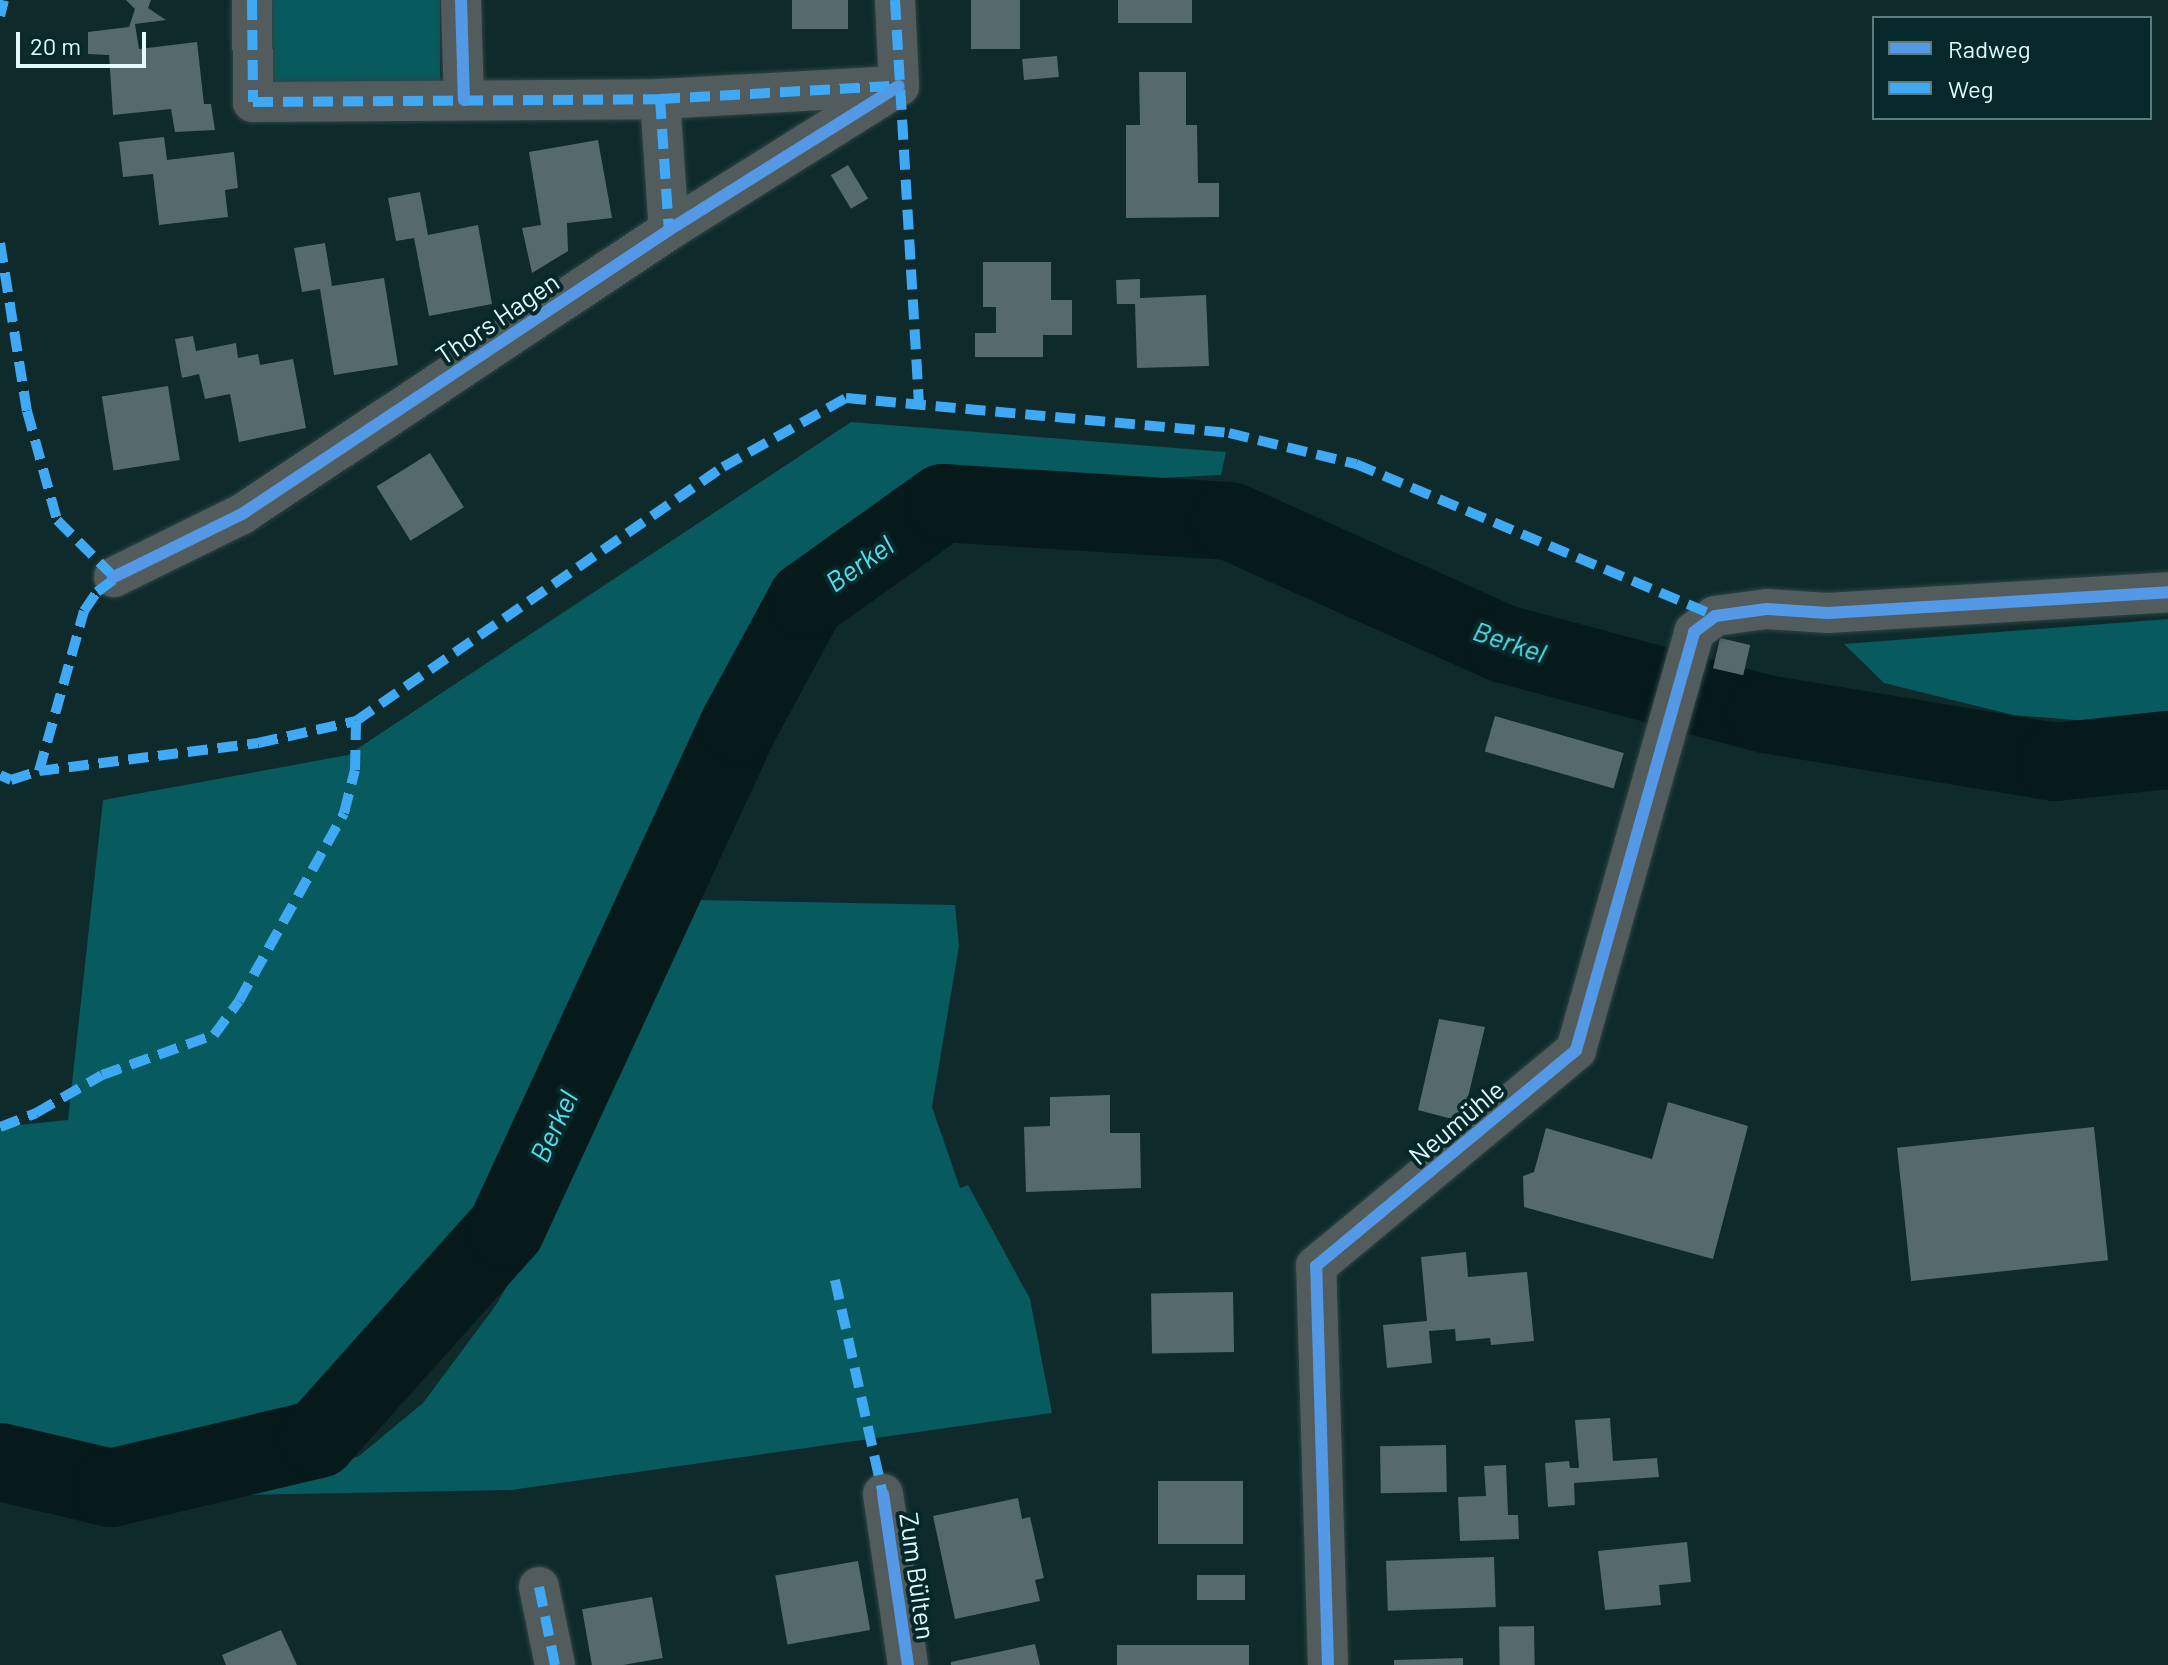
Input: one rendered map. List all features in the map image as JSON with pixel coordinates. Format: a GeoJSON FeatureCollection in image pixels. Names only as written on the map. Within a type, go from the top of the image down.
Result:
{"type":"FeatureCollection","features":[{"type":"Feature","properties":{"kind":"street"},"geometry":{"type":"LineString","coordinates":[[252,0],[253,102],[660,99],[899,86],[895,0]]}},
{"type":"Feature","properties":{"kind":"street"},"geometry":{"type":"LineString","coordinates":[[461,0],[464,100]]}},
{"type":"Feature","properties":{"kind":"street","name":"Thors Hagen"},"geometry":{"type":"LineString","coordinates":[[114,577],[242,514],[669,230],[899,86]]}},
{"type":"Feature","properties":{"kind":"street"},"geometry":{"type":"LineString","coordinates":[[660,99],[669,230]]}},
{"type":"Feature","properties":{"kind":"street","name":"Neumühle"},"geometry":{"type":"LineString","coordinates":[[1328,1665],[1316,1266],[1576,1050],[1686,651],[1694,632],[1715,616],[1767,609],[1828,613],[2168,592]]}},
{"type":"Feature","properties":{"kind":"street","name":"Zum Bülten"},"geometry":{"type":"LineString","coordinates":[[883,1494],[908,1665]]}},
{"type":"Feature","properties":{"kind":"street"},"geometry":{"type":"LineString","coordinates":[[539,1587],[555,1665]]}},
{"type":"Feature","properties":{"kind":"shaded area"},"geometry":{"type":"Polygon","coordinates":[[[272,0],[440,0],[440,85],[272,85],[272,0]]]}},
{"type":"Feature","properties":{"kind":"shaded area"},"geometry":{"type":"Polygon","coordinates":[[[851,422],[1226,452],[1221,475],[943,489],[787,598],[494,1216],[324,1413],[122,1470],[0,1444],[0,1127],[68,1120],[103,800],[348,755],[851,422]]]}},
{"type":"Feature","properties":{"kind":"shaded area"},"geometry":{"type":"Polygon","coordinates":[[[2168,619],[2168,717],[2088,721],[2013,715],[1884,683],[1844,644],[2168,619]]]}},
{"type":"Feature","properties":{"kind":"shaded area"},"geometry":{"type":"Polygon","coordinates":[[[696,900],[955,905],[959,946],[932,1107],[960,1188],[968,1185],[1030,1299],[1052,1413],[511,1490],[138,1497],[289,1484],[359,1456],[423,1403],[496,1305],[552,1208],[611,1070],[696,900]]]}},
{"type":"Feature","properties":{"kind":"building"},"geometry":{"type":"Polygon","coordinates":[[[126,0],[151,0],[148,8],[166,20],[135,24],[139,49],[197,42],[204,104],[211,104],[215,130],[175,132],[171,109],[113,115],[109,55],[88,54],[88,32],[129,27],[135,9],[126,0]]]}},
{"type":"Feature","properties":{"kind":"building"},"geometry":{"type":"Polygon","coordinates":[[[792,0],[848,0],[848,29],[792,29],[792,0]]]}},
{"type":"Feature","properties":{"kind":"building"},"geometry":{"type":"Polygon","coordinates":[[[971,0],[1020,0],[1020,49],[971,49],[971,0]]]}},
{"type":"Feature","properties":{"kind":"building"},"geometry":{"type":"Polygon","coordinates":[[[1118,0],[1192,0],[1192,23],[1118,23],[1118,0]]]}},
{"type":"Feature","properties":{"kind":"building"},"geometry":{"type":"Polygon","coordinates":[[[1057,56],[1059,77],[1024,80],[1022,59],[1057,56]]]}},
{"type":"Feature","properties":{"kind":"building"},"geometry":{"type":"Polygon","coordinates":[[[1139,72],[1186,72],[1186,125],[1197,125],[1198,183],[1219,183],[1219,217],[1126,218],[1126,125],[1140,125],[1139,72]]]}},
{"type":"Feature","properties":{"kind":"building"},"geometry":{"type":"Polygon","coordinates":[[[164,137],[167,160],[234,152],[238,188],[225,190],[228,217],[159,225],[153,174],[123,177],[119,142],[164,137]]]}},
{"type":"Feature","properties":{"kind":"building"},"geometry":{"type":"Polygon","coordinates":[[[598,140],[612,218],[567,223],[568,251],[532,273],[522,228],[541,225],[529,152],[598,140]]]}},
{"type":"Feature","properties":{"kind":"building"},"geometry":{"type":"Polygon","coordinates":[[[848,165],[868,198],[851,209],[831,175],[848,165]]]}},
{"type":"Feature","properties":{"kind":"building"},"geometry":{"type":"Polygon","coordinates":[[[420,192],[428,235],[478,225],[492,304],[429,316],[414,238],[396,241],[388,198],[420,192]]]}},
{"type":"Feature","properties":{"kind":"building"},"geometry":{"type":"Polygon","coordinates":[[[325,243],[332,286],[384,278],[398,365],[334,375],[320,289],[302,292],[294,248],[325,243]]]}},
{"type":"Feature","properties":{"kind":"building"},"geometry":{"type":"Polygon","coordinates":[[[983,262],[1051,262],[1051,300],[1072,300],[1072,335],[1043,335],[1043,357],[975,357],[975,333],[996,333],[996,307],[983,307],[983,262]]]}},
{"type":"Feature","properties":{"kind":"building"},"geometry":{"type":"Polygon","coordinates":[[[1140,279],[1140,298],[1206,295],[1209,366],[1137,368],[1135,304],[1117,304],[1116,280],[1140,279]]]}},
{"type":"Feature","properties":{"kind":"building"},"geometry":{"type":"Polygon","coordinates":[[[193,336],[196,351],[236,343],[238,358],[258,354],[260,365],[293,359],[306,428],[239,442],[230,394],[205,399],[199,374],[182,378],[175,339],[193,336]]]}},
{"type":"Feature","properties":{"kind":"building"},"geometry":{"type":"Polygon","coordinates":[[[168,386],[180,460],[114,471],[102,396],[168,386]]]}},
{"type":"Feature","properties":{"kind":"building"},"geometry":{"type":"Polygon","coordinates":[[[430,453],[464,507],[410,541],[377,486],[430,453]]]}},
{"type":"Feature","properties":{"kind":"building"},"geometry":{"type":"Polygon","coordinates":[[[1720,638],[1750,645],[1743,675],[1713,668],[1720,638]]]}},
{"type":"Feature","properties":{"kind":"building"},"geometry":{"type":"Polygon","coordinates":[[[1495,716],[1624,753],[1614,789],[1485,752],[1495,716]]]}},
{"type":"Feature","properties":{"kind":"building"},"geometry":{"type":"Polygon","coordinates":[[[1439,1019],[1485,1027],[1466,1105],[1452,1119],[1418,1110],[1439,1019]]]}},
{"type":"Feature","properties":{"kind":"building"},"geometry":{"type":"Polygon","coordinates":[[[1110,1095],[1110,1133],[1140,1133],[1141,1188],[1026,1192],[1024,1127],[1050,1126],[1050,1097],[1110,1095]]]}},
{"type":"Feature","properties":{"kind":"building"},"geometry":{"type":"Polygon","coordinates":[[[1668,1102],[1748,1126],[1713,1259],[1524,1207],[1523,1176],[1534,1172],[1546,1128],[1652,1159],[1668,1102]]]}},
{"type":"Feature","properties":{"kind":"building"},"geometry":{"type":"Polygon","coordinates":[[[2094,1127],[2108,1260],[1911,1281],[1897,1148],[2094,1127]]]}},
{"type":"Feature","properties":{"kind":"building"},"geometry":{"type":"Polygon","coordinates":[[[1466,1252],[1468,1277],[1527,1272],[1534,1341],[1491,1345],[1490,1338],[1456,1341],[1455,1329],[1429,1331],[1432,1363],[1387,1368],[1383,1325],[1427,1321],[1421,1257],[1466,1252]]]}},
{"type":"Feature","properties":{"kind":"building"},"geometry":{"type":"Polygon","coordinates":[[[1233,1292],[1234,1352],[1152,1353],[1151,1293],[1233,1292]]]}},
{"type":"Feature","properties":{"kind":"building"},"geometry":{"type":"Polygon","coordinates":[[[1610,1418],[1613,1461],[1657,1458],[1659,1477],[1574,1483],[1575,1505],[1548,1507],[1545,1463],[1569,1461],[1570,1468],[1579,1468],[1575,1420],[1610,1418]]]}},
{"type":"Feature","properties":{"kind":"building"},"geometry":{"type":"Polygon","coordinates":[[[1446,1445],[1447,1492],[1381,1493],[1380,1446],[1446,1445]]]}},
{"type":"Feature","properties":{"kind":"building"},"geometry":{"type":"Polygon","coordinates":[[[1506,1465],[1508,1515],[1518,1515],[1519,1539],[1460,1541],[1458,1497],[1486,1496],[1484,1466],[1506,1465]]]}},
{"type":"Feature","properties":{"kind":"building"},"geometry":{"type":"Polygon","coordinates":[[[1158,1481],[1243,1481],[1243,1544],[1158,1544],[1158,1481]]]}},
{"type":"Feature","properties":{"kind":"building"},"geometry":{"type":"Polygon","coordinates":[[[1018,1498],[1022,1519],[1030,1517],[1044,1578],[1035,1580],[1040,1601],[955,1619],[933,1516],[1018,1498]]]}},
{"type":"Feature","properties":{"kind":"building"},"geometry":{"type":"Polygon","coordinates":[[[1687,1542],[1691,1582],[1659,1585],[1661,1605],[1605,1610],[1598,1551],[1687,1542]]]}},
{"type":"Feature","properties":{"kind":"building"},"geometry":{"type":"Polygon","coordinates":[[[1494,1557],[1496,1607],[1388,1611],[1386,1561],[1494,1557]]]}},
{"type":"Feature","properties":{"kind":"building"},"geometry":{"type":"Polygon","coordinates":[[[858,1561],[870,1630],[787,1645],[775,1576],[858,1561]]]}},
{"type":"Feature","properties":{"kind":"building"},"geometry":{"type":"Polygon","coordinates":[[[1197,1575],[1245,1575],[1245,1600],[1197,1600],[1197,1575]]]}},
{"type":"Feature","properties":{"kind":"building"},"geometry":{"type":"Polygon","coordinates":[[[652,1597],[663,1658],[623,1665],[592,1665],[582,1609],[652,1597]]]}},
{"type":"Feature","properties":{"kind":"building"},"geometry":{"type":"Polygon","coordinates":[[[1534,1626],[1535,1665],[1500,1665],[1499,1627],[1534,1626]]]}},
{"type":"Feature","properties":{"kind":"building"},"geometry":{"type":"Polygon","coordinates":[[[281,1630],[297,1665],[226,1665],[222,1655],[281,1630]]]}},
{"type":"Feature","properties":{"kind":"building"},"geometry":{"type":"Polygon","coordinates":[[[1035,1644],[1040,1665],[951,1665],[951,1662],[1035,1644]]]}},
{"type":"Feature","properties":{"kind":"building"},"geometry":{"type":"Polygon","coordinates":[[[1117,1645],[1249,1645],[1249,1665],[1117,1665],[1117,1645]]]}},
{"type":"Feature","properties":{"kind":"building"},"geometry":{"type":"Polygon","coordinates":[[[1463,1658],[1463,1665],[1394,1665],[1394,1660],[1463,1658]]]}},
{"type":"Feature","properties":{"kind":"waterway","name":"Berkel"},"geometry":{"type":"LineString","coordinates":[[0,1462],[111,1488],[318,1439],[506,1229],[739,725],[807,600],[943,503],[1230,521],[1504,644],[1765,714],[2055,762],[2168,750]]}},
{"type":"Feature","properties":{"kind":"marked path"},"geometry":{"type":"LineString","coordinates":[[0,16],[4,0]]}},
{"type":"Feature","properties":{"kind":"marked path"},"geometry":{"type":"LineString","coordinates":[[252,0],[253,102],[660,99],[891,86]]}},
{"type":"Feature","properties":{"kind":"marked path"},"geometry":{"type":"LineString","coordinates":[[895,0],[919,403]]}},
{"type":"Feature","properties":{"kind":"marked path"},"geometry":{"type":"LineString","coordinates":[[660,99],[669,230]]}},
{"type":"Feature","properties":{"kind":"marked path"},"geometry":{"type":"LineString","coordinates":[[0,243],[27,411],[57,520],[114,577]]}},
{"type":"Feature","properties":{"kind":"marked path"},"geometry":{"type":"LineString","coordinates":[[0,1127],[36,1113],[102,1075],[214,1035],[239,1001],[344,813],[355,770],[356,721],[723,467],[846,398],[1229,433],[1356,464],[1715,616]]}},
{"type":"Feature","properties":{"kind":"marked path"},"geometry":{"type":"LineString","coordinates":[[39,771],[84,611],[97,592],[121,574]]}},
{"type":"Feature","properties":{"kind":"marked path"},"geometry":{"type":"LineString","coordinates":[[0,775],[11,780],[39,771],[258,743],[356,721]]}},
{"type":"Feature","properties":{"kind":"marked path"},"geometry":{"type":"LineString","coordinates":[[835,1280],[884,1499]]}},
{"type":"Feature","properties":{"kind":"marked path"},"geometry":{"type":"LineString","coordinates":[[539,1587],[555,1665]]}},
{"type":"Feature","properties":{"kind":"cycle path"},"geometry":{"type":"LineString","coordinates":[[461,0],[464,100]]}},
{"type":"Feature","properties":{"kind":"cycle path"},"geometry":{"type":"LineString","coordinates":[[114,577],[242,514],[669,230],[899,86]]}},
{"type":"Feature","properties":{"kind":"cycle path"},"geometry":{"type":"LineString","coordinates":[[1328,1665],[1316,1266],[1576,1050],[1694,632],[1715,616],[1767,609],[1828,613],[2168,592]]}},
{"type":"Feature","properties":{"kind":"cycle path"},"geometry":{"type":"LineString","coordinates":[[883,1494],[908,1665]]}}]}
